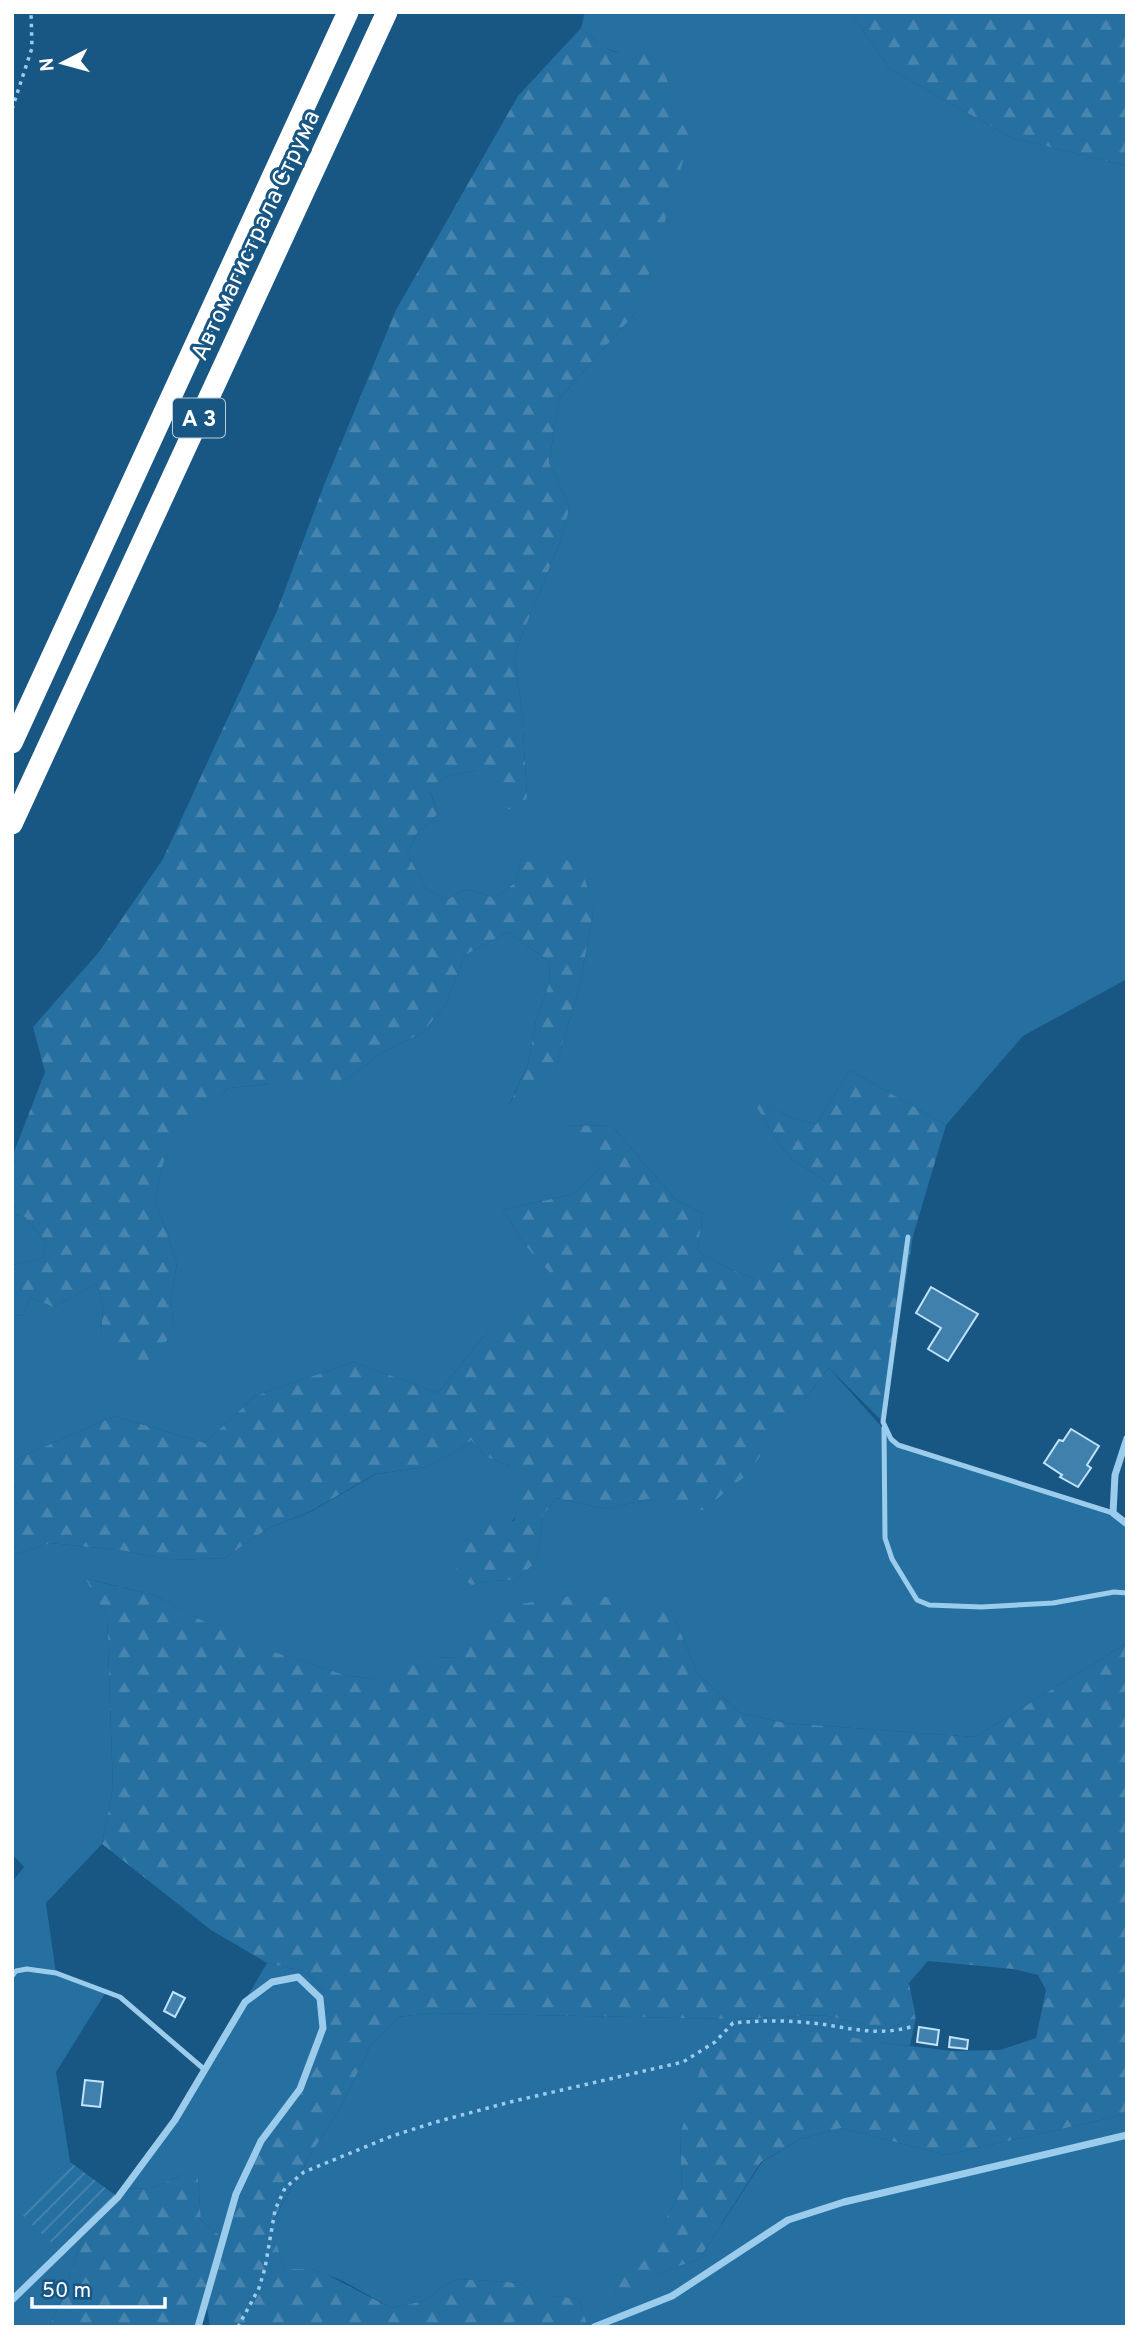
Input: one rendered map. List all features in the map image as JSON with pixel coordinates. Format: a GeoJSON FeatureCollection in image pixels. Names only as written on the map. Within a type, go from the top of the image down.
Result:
{"type":"FeatureCollection","features":[{"type":"Feature","properties":{"kind":"highway","name":"Автомагистрала Струма"},"geometry":{"type":"LineString","coordinates":[[12,743],[348,12]]}},
{"type":"Feature","properties":{"kind":"highway","name":"Автомагистрала Струма"},"geometry":{"type":"LineString","coordinates":[[12,824],[387,12]]}},
{"type":"Feature","properties":{"kind":"street"},"geometry":{"type":"LineString","coordinates":[[1127,1438],[1115,1475],[1113,1513],[1127,1524]]}},
{"type":"Feature","properties":{"kind":"street"},"geometry":{"type":"LineString","coordinates":[[12,2300],[114,2202],[175,2120],[245,2002],[272,1982],[298,1977],[320,1998],[323,2028],[300,2089],[261,2141],[236,2194],[198,2327]]}},
{"type":"Feature","properties":{"kind":"street"},"geometry":{"type":"LineString","coordinates":[[594,2327],[671,2296],[788,2220],[844,2202],[1127,2134]]}},
{"type":"Feature","properties":{"kind":"lane"},"geometry":{"type":"LineString","coordinates":[[908,1237],[884,1422],[885,1538],[892,1559],[917,1600],[929,1605],[981,1607],[1053,1603],[1127,1592]]}},
{"type":"Feature","properties":{"kind":"lane"},"geometry":{"type":"LineString","coordinates":[[884,1422],[891,1439],[898,1445],[1113,1513]]}},
{"type":"Feature","properties":{"kind":"lane"},"geometry":{"type":"LineString","coordinates":[[12,1976],[16,1971],[27,1969],[56,1973],[120,1997],[205,2070]]}},
{"type":"Feature","properties":{"kind":"path"},"geometry":{"type":"LineString","coordinates":[[12,109],[32,47],[31,12]]}},
{"type":"Feature","properties":{"kind":"path"},"geometry":{"type":"LineString","coordinates":[[238,2327],[259,2288],[275,2210],[285,2188],[304,2172],[392,2136],[436,2122],[510,2102],[683,2063],[715,2042],[733,2023],[800,2022],[875,2033],[914,2026]]}},
{"type":"Feature","properties":{"kind":"green space"},"geometry":{"type":"Polygon","coordinates":[[[585,12],[850,12],[890,69],[1010,137],[1127,166],[1127,979],[1023,1036],[946,1125],[850,1070],[816,1124],[791,1118],[749,1094],[779,1144],[793,1160],[826,1181],[796,1259],[756,1279],[732,1270],[697,1251],[703,1214],[675,1199],[612,1126],[563,1125],[599,1169],[573,1194],[503,1210],[525,1245],[553,1275],[482,1338],[438,1393],[354,1362],[255,1396],[205,1443],[114,1416],[12,1461],[12,1315],[23,1316],[30,1297],[53,1307],[97,1284],[103,1308],[101,1333],[174,1330],[171,1301],[177,1263],[155,1199],[165,1156],[198,1115],[229,1088],[270,1084],[340,1084],[385,1051],[422,1033],[445,1006],[465,955],[508,932],[550,962],[549,984],[536,1020],[528,1064],[509,1105],[556,1066],[580,984],[594,909],[519,862],[517,881],[495,898],[466,889],[448,899],[427,890],[407,853],[417,833],[438,814],[430,791],[445,777],[476,770],[527,798],[522,712],[514,655],[560,542],[570,507],[549,463],[559,399],[638,310],[628,56],[603,47],[581,28],[585,12]]]}},
{"type":"Feature","properties":{"kind":"green space"},"geometry":{"type":"Polygon","coordinates":[[[850,12],[1127,12],[1127,166],[1010,137],[890,69],[850,12]]]}},
{"type":"Feature","properties":{"kind":"green space"},"geometry":{"type":"Polygon","coordinates":[[[581,28],[614,51],[631,53],[655,50],[690,138],[638,310],[559,399],[549,463],[570,507],[560,542],[514,655],[522,712],[527,797],[522,809],[506,809],[476,770],[445,777],[430,792],[438,814],[417,833],[407,853],[427,890],[448,899],[466,889],[495,898],[517,881],[519,862],[567,860],[583,873],[594,909],[580,984],[556,1066],[538,1102],[509,1106],[528,1064],[536,1020],[549,984],[550,962],[508,932],[465,955],[445,1006],[422,1033],[385,1051],[340,1084],[270,1084],[229,1088],[204,1110],[165,1156],[155,1199],[177,1263],[171,1301],[174,1330],[151,1364],[135,1367],[118,1356],[101,1333],[103,1308],[97,1284],[53,1307],[30,1297],[23,1316],[12,1315],[12,1265],[43,1258],[46,1242],[25,1217],[12,1214],[12,1157],[45,1072],[33,1027],[99,952],[163,859],[277,611],[324,485],[396,310],[518,96],[581,28]]]}},
{"type":"Feature","properties":{"kind":"green space"},"geometry":{"type":"Polygon","coordinates":[[[850,1070],[946,1125],[913,1236],[883,1422],[829,1368],[744,1477],[703,1510],[648,1499],[606,1509],[556,1498],[543,1515],[537,1561],[516,1580],[472,1585],[456,1575],[457,1563],[467,1556],[460,1544],[469,1526],[514,1521],[521,1498],[519,1486],[508,1465],[487,1457],[471,1440],[460,1449],[425,1467],[375,1474],[311,1511],[267,1529],[225,1558],[170,1560],[126,1551],[51,1543],[12,1555],[12,1461],[114,1416],[205,1443],[255,1396],[354,1362],[438,1393],[482,1338],[552,1275],[525,1245],[503,1210],[573,1194],[599,1169],[562,1125],[612,1126],[675,1199],[703,1214],[697,1251],[732,1270],[756,1279],[771,1247],[795,1259],[787,1216],[826,1181],[793,1160],[779,1144],[748,1093],[791,1118],[816,1124],[850,1070]]]}},
{"type":"Feature","properties":{"kind":"green space"},"geometry":{"type":"Polygon","coordinates":[[[12,1214],[25,1217],[46,1242],[43,1258],[12,1265],[12,1214]]]}},
{"type":"Feature","properties":{"kind":"green space"},"geometry":{"type":"Polygon","coordinates":[[[829,1368],[898,1445],[1113,1513],[1127,1524],[1127,1643],[975,1737],[785,1723],[740,1713],[698,1674],[673,1615],[497,1626],[464,1658],[414,1657],[389,1696],[372,1678],[348,1676],[242,1642],[154,1595],[87,1579],[107,1618],[113,1788],[102,1844],[46,1903],[56,1973],[106,1992],[56,2072],[70,2162],[17,2209],[85,2230],[61,2301],[49,2327],[12,2327],[12,1977],[16,1971],[12,1964],[12,1882],[24,1867],[12,1854],[12,1555],[51,1543],[126,1551],[170,1560],[225,1558],[267,1529],[312,1511],[376,1474],[425,1467],[460,1449],[471,1440],[487,1457],[508,1465],[520,1487],[522,1501],[513,1521],[467,1556],[472,1585],[516,1580],[537,1561],[543,1515],[556,1498],[606,1509],[648,1499],[703,1509],[769,1441],[829,1368]]]}},
{"type":"Feature","properties":{"kind":"green space"},"geometry":{"type":"Polygon","coordinates":[[[86,1579],[154,1595],[243,1642],[348,1676],[372,1678],[389,1695],[394,1662],[414,1657],[464,1658],[465,1638],[497,1626],[501,1607],[591,1593],[673,1615],[698,1674],[740,1713],[785,1723],[975,1737],[1127,1643],[1127,2114],[946,2155],[841,2128],[800,2139],[761,2162],[699,2259],[654,2275],[641,2299],[615,2300],[616,2280],[643,2262],[682,2189],[680,2135],[704,2058],[734,2026],[795,2027],[877,2042],[952,2051],[1000,2050],[1036,2038],[1046,1990],[1038,1975],[1013,1969],[928,1961],[909,1983],[916,2018],[886,2029],[823,2015],[734,2019],[430,2013],[398,2017],[371,2045],[340,2108],[270,2225],[285,2269],[312,2269],[326,2274],[391,2308],[424,2301],[445,2285],[459,2279],[520,2283],[539,2297],[579,2299],[588,2327],[210,2327],[206,2301],[198,2327],[49,2327],[61,2301],[85,2230],[125,2188],[150,2189],[182,2175],[189,2169],[196,2171],[201,2220],[223,2238],[234,2201],[261,2141],[300,2089],[323,2028],[324,1992],[304,1971],[267,1963],[211,1930],[102,1844],[113,1788],[107,1618],[86,1579]]]}},
{"type":"Feature","properties":{"kind":"green space"},"geometry":{"type":"Polygon","coordinates":[[[267,1963],[304,1971],[324,1992],[323,2028],[297,2092],[223,2238],[201,2220],[198,2179],[189,2170],[150,2189],[125,2188],[175,2120],[267,1963]]]}},
{"type":"Feature","properties":{"kind":"green space"},"geometry":{"type":"Polygon","coordinates":[[[430,2013],[734,2019],[823,2015],[886,2029],[916,2018],[910,2046],[877,2042],[680,2135],[682,2189],[643,2263],[617,2280],[615,2300],[654,2275],[699,2259],[762,2162],[800,2139],[841,2128],[946,2155],[1127,2114],[1127,2327],[588,2327],[579,2299],[556,2296],[539,2298],[520,2283],[459,2279],[445,2285],[424,2301],[391,2308],[343,2281],[312,2269],[285,2269],[270,2226],[340,2108],[371,2045],[398,2017],[430,2013]]]}},
{"type":"Feature","properties":{"kind":"green space"},"geometry":{"type":"Polygon","coordinates":[[[70,2162],[118,2197],[61,2252],[16,2209],[70,2162]]]}},
{"type":"Feature","properties":{"kind":"building"},"geometry":{"type":"Polygon","coordinates":[[[931,1287],[978,1314],[948,1361],[928,1349],[941,1328],[916,1313],[931,1287]]]}},
{"type":"Feature","properties":{"kind":"building"},"geometry":{"type":"Polygon","coordinates":[[[1071,1429],[1099,1446],[1087,1465],[1091,1468],[1078,1487],[1060,1477],[1062,1475],[1044,1463],[1059,1440],[1063,1441],[1071,1429]]]}},
{"type":"Feature","properties":{"kind":"building"},"geometry":{"type":"Polygon","coordinates":[[[173,1992],[185,1998],[175,2017],[164,2011],[173,1992]]]}},
{"type":"Feature","properties":{"kind":"building"},"geometry":{"type":"Polygon","coordinates":[[[919,2027],[939,2030],[937,2045],[917,2042],[919,2027]]]}},
{"type":"Feature","properties":{"kind":"building"},"geometry":{"type":"Polygon","coordinates":[[[950,2037],[968,2040],[967,2049],[949,2047],[950,2037]]]}},
{"type":"Feature","properties":{"kind":"building"},"geometry":{"type":"Polygon","coordinates":[[[85,2080],[103,2082],[100,2107],[82,2105],[85,2080]]]}}]}
